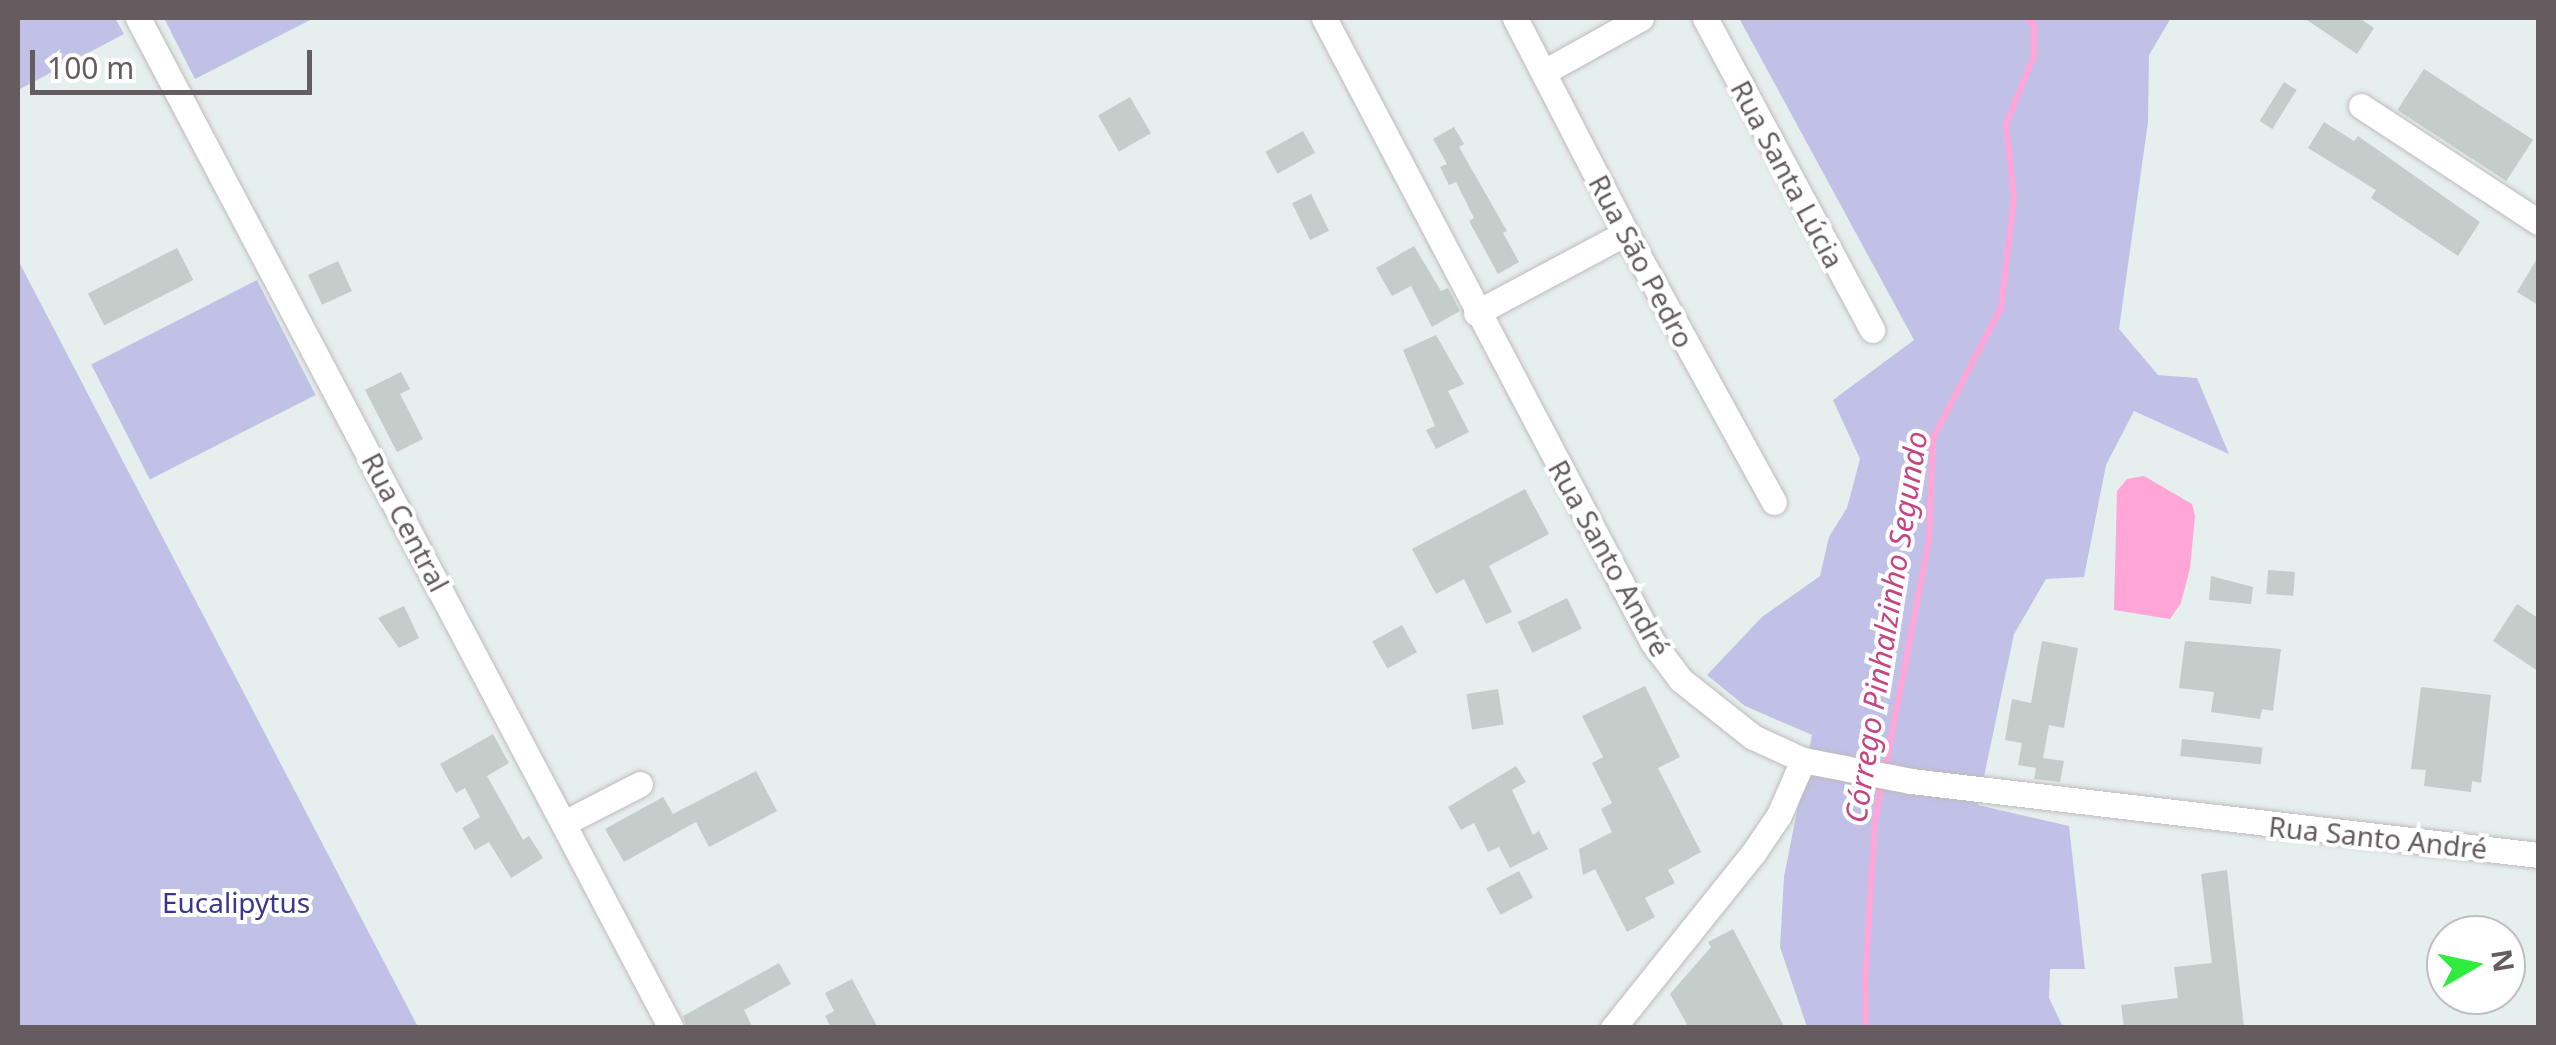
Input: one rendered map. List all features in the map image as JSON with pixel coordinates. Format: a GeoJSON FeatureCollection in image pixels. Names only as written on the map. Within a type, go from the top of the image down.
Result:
{"type":"FeatureCollection","features":[{"type":"Feature","properties":{"kind":"street","name":"Rua Central"},"geometry":{"type":"LineString","coordinates":[[138,18],[566,822],[671,1028]]}},
{"type":"Feature","properties":{"kind":"street","name":"Rua Santo André"},"geometry":{"type":"LineString","coordinates":[[1324,18],[1653,643],[1681,680],[1753,738],[1803,760],[1912,781],[2538,855]]}},
{"type":"Feature","properties":{"kind":"street","name":"Rua São Pedro"},"geometry":{"type":"LineString","coordinates":[[1516,18],[1626,233],[1774,502]]}},
{"type":"Feature","properties":{"kind":"street"},"geometry":{"type":"LineString","coordinates":[[1544,72],[1641,18]]}},
{"type":"Feature","properties":{"kind":"street","name":"Rua Santa Lúcia"},"geometry":{"type":"LineString","coordinates":[[1705,18],[1872,330]]}},
{"type":"Feature","properties":{"kind":"street"},"geometry":{"type":"LineString","coordinates":[[2361,106],[2538,222]]}},
{"type":"Feature","properties":{"kind":"street"},"geometry":{"type":"LineString","coordinates":[[1476,313],[1626,233]]}},
{"type":"Feature","properties":{"kind":"street"},"geometry":{"type":"LineString","coordinates":[[1614,1028],[1754,852],[1779,814],[1803,760]]}},
{"type":"Feature","properties":{"kind":"street"},"geometry":{"type":"LineString","coordinates":[[566,822],[640,784]]}},
{"type":"Feature","properties":{"kind":"green space"},"geometry":{"type":"Polygon","coordinates":[[[18,18],[115,18],[124,34],[18,90],[18,18]]]}},
{"type":"Feature","properties":{"kind":"green space"},"geometry":{"type":"Polygon","coordinates":[[[164,18],[314,18],[195,79],[164,18]]]}},
{"type":"Feature","properties":{"kind":"green space"},"geometry":{"type":"Polygon","coordinates":[[[1739,18],[2171,18],[2149,55],[2148,122],[2119,329],[2158,375],[2197,378],[2229,454],[2134,411],[2106,465],[2084,577],[2046,579],[2014,634],[1978,805],[2069,826],[2085,969],[2050,969],[2049,998],[2063,1027],[1807,1027],[1780,947],[1784,877],[1812,735],[1745,706],[1707,675],[1762,617],[1820,576],[1829,537],[1847,508],[1860,459],[1833,400],[1914,340],[1739,18]]]}},
{"type":"Feature","properties":{"kind":"green space","name":"Eucalipytus"},"geometry":{"type":"Polygon","coordinates":[[[18,260],[418,1027],[18,1027],[18,260]]]}},
{"type":"Feature","properties":{"kind":"green space"},"geometry":{"type":"Polygon","coordinates":[[[257,280],[316,395],[150,479],[91,364],[257,280]]]}},
{"type":"Feature","properties":{"kind":"shaded area"},"geometry":{"type":"Polygon","coordinates":[[[2144,476],[2192,504],[2195,516],[2190,568],[2181,603],[2170,619],[2114,610],[2117,491],[2127,479],[2144,476]]]}},
{"type":"Feature","properties":{"kind":"building"},"geometry":{"type":"Polygon","coordinates":[[[2304,18],[2359,18],[2374,28],[2357,54],[2304,18]]]}},
{"type":"Feature","properties":{"kind":"building"},"geometry":{"type":"Polygon","coordinates":[[[2424,69],[2533,140],[2506,181],[2397,110],[2424,69]]]}},
{"type":"Feature","properties":{"kind":"building"},"geometry":{"type":"Polygon","coordinates":[[[2284,82],[2297,90],[2272,129],[2260,121],[2284,82]]]}},
{"type":"Feature","properties":{"kind":"building"},"geometry":{"type":"Polygon","coordinates":[[[1130,97],[1151,133],[1119,152],[1098,116],[1130,97]]]}},
{"type":"Feature","properties":{"kind":"building"},"geometry":{"type":"Polygon","coordinates":[[[2324,122],[2354,141],[2358,136],[2480,222],[2458,256],[2371,198],[2376,190],[2308,148],[2324,122]]]}},
{"type":"Feature","properties":{"kind":"building"},"geometry":{"type":"Polygon","coordinates":[[[1454,127],[1464,144],[1459,147],[1507,231],[1503,233],[1519,262],[1498,274],[1469,221],[1474,218],[1456,182],[1449,185],[1440,167],[1447,164],[1433,139],[1454,127]]]}},
{"type":"Feature","properties":{"kind":"building"},"geometry":{"type":"Polygon","coordinates":[[[1303,131],[1315,153],[1278,174],[1265,152],[1303,131]]]}},
{"type":"Feature","properties":{"kind":"building"},"geometry":{"type":"Polygon","coordinates":[[[1311,194],[1329,231],[1310,240],[1292,203],[1311,194]]]}},
{"type":"Feature","properties":{"kind":"building"},"geometry":{"type":"Polygon","coordinates":[[[1414,246],[1441,291],[1448,288],[1460,311],[1432,327],[1411,286],[1392,296],[1376,268],[1414,246]]]}},
{"type":"Feature","properties":{"kind":"building"},"geometry":{"type":"Polygon","coordinates":[[[177,248],[193,280],[104,325],[88,293],[177,248]]]}},
{"type":"Feature","properties":{"kind":"building"},"geometry":{"type":"Polygon","coordinates":[[[2538,257],[2538,305],[2517,292],[2538,257]]]}},
{"type":"Feature","properties":{"kind":"building"},"geometry":{"type":"Polygon","coordinates":[[[338,261],[352,291],[322,305],[308,275],[338,261]]]}},
{"type":"Feature","properties":{"kind":"building"},"geometry":{"type":"Polygon","coordinates":[[[1436,335],[1464,384],[1448,391],[1469,432],[1436,449],[1426,430],[1435,426],[1403,350],[1436,335]]]}},
{"type":"Feature","properties":{"kind":"building"},"geometry":{"type":"Polygon","coordinates":[[[401,372],[410,389],[400,394],[423,439],[397,452],[365,390],[401,372]]]}},
{"type":"Feature","properties":{"kind":"building"},"geometry":{"type":"Polygon","coordinates":[[[1525,489],[1549,534],[1489,566],[1512,612],[1486,624],[1464,579],[1436,594],[1412,549],[1525,489]]]}},
{"type":"Feature","properties":{"kind":"building"},"geometry":{"type":"Polygon","coordinates":[[[2268,570],[2295,572],[2293,596],[2266,594],[2268,570]]]}},
{"type":"Feature","properties":{"kind":"building"},"geometry":{"type":"Polygon","coordinates":[[[2211,576],[2253,587],[2251,604],[2209,600],[2211,576]]]}},
{"type":"Feature","properties":{"kind":"building"},"geometry":{"type":"Polygon","coordinates":[[[1567,598],[1582,629],[1532,653],[1518,622],[1567,598]]]}},
{"type":"Feature","properties":{"kind":"building"},"geometry":{"type":"Polygon","coordinates":[[[2517,604],[2538,618],[2538,671],[2493,641],[2517,604]]]}},
{"type":"Feature","properties":{"kind":"building"},"geometry":{"type":"Polygon","coordinates":[[[404,606],[419,638],[399,648],[378,618],[404,606]]]}},
{"type":"Feature","properties":{"kind":"building"},"geometry":{"type":"Polygon","coordinates":[[[1402,625],[1417,652],[1387,669],[1372,641],[1402,625]]]}},
{"type":"Feature","properties":{"kind":"building"},"geometry":{"type":"Polygon","coordinates":[[[2042,641],[2078,648],[2064,728],[2049,725],[2043,758],[2064,761],[2060,782],[2034,779],[2036,768],[2018,765],[2022,743],[2005,740],[2012,699],[2031,703],[2042,641]]]}},
{"type":"Feature","properties":{"kind":"building"},"geometry":{"type":"Polygon","coordinates":[[[2185,641],[2281,649],[2273,711],[2262,709],[2260,719],[2211,712],[2214,692],[2179,688],[2185,641]]]}},
{"type":"Feature","properties":{"kind":"building"},"geometry":{"type":"Polygon","coordinates":[[[1645,686],[1680,757],[1658,768],[1701,852],[1668,870],[1675,883],[1645,898],[1655,917],[1627,932],[1595,869],[1583,875],[1579,849],[1612,832],[1601,809],[1612,803],[1592,763],[1603,757],[1582,716],[1645,686]]]}},
{"type":"Feature","properties":{"kind":"building"},"geometry":{"type":"Polygon","coordinates":[[[2421,687],[2491,695],[2481,783],[2472,781],[2471,792],[2424,786],[2426,770],[2411,769],[2421,687]]]}},
{"type":"Feature","properties":{"kind":"building"},"geometry":{"type":"Polygon","coordinates":[[[1498,689],[1504,725],[1472,730],[1466,694],[1498,689]]]}},
{"type":"Feature","properties":{"kind":"building"},"geometry":{"type":"Polygon","coordinates":[[[493,734],[509,763],[487,776],[523,840],[529,836],[543,858],[511,878],[489,842],[475,850],[462,828],[480,817],[465,788],[456,793],[440,764],[493,734]]]}},
{"type":"Feature","properties":{"kind":"building"},"geometry":{"type":"Polygon","coordinates":[[[2182,739],[2263,747],[2261,764],[2180,756],[2182,739]]]}},
{"type":"Feature","properties":{"kind":"building"},"geometry":{"type":"Polygon","coordinates":[[[1516,766],[1526,782],[1512,790],[1533,835],[1539,831],[1548,849],[1510,868],[1499,847],[1488,852],[1474,823],[1461,830],[1448,807],[1516,766]]]}},
{"type":"Feature","properties":{"kind":"building"},"geometry":{"type":"Polygon","coordinates":[[[756,771],[777,811],[709,847],[696,822],[624,862],[605,829],[663,797],[673,814],[756,771]]]}},
{"type":"Feature","properties":{"kind":"building"},"geometry":{"type":"Polygon","coordinates":[[[2227,870],[2244,1028],[2124,1028],[2121,1005],[2178,998],[2174,967],[2212,963],[2201,874],[2227,870]]]}},
{"type":"Feature","properties":{"kind":"building"},"geometry":{"type":"Polygon","coordinates":[[[1519,871],[1533,897],[1500,915],[1486,888],[1519,871]]]}},
{"type":"Feature","properties":{"kind":"building"},"geometry":{"type":"Polygon","coordinates":[[[1733,929],[1785,1028],[1689,1028],[1670,994],[1711,947],[1708,942],[1733,929]]]}},
{"type":"Feature","properties":{"kind":"building"},"geometry":{"type":"Polygon","coordinates":[[[779,963],[791,984],[744,1010],[753,1028],[687,1028],[683,1016],[779,963]]]}},
{"type":"Feature","properties":{"kind":"building"},"geometry":{"type":"Polygon","coordinates":[[[852,979],[878,1028],[831,1028],[825,1016],[834,1011],[825,993],[852,979]]]}},
{"type":"Feature","properties":{"kind":"waterway","name":"Córrego Pinhalzinho Segundo"},"geometry":{"type":"LineString","coordinates":[[1885,770],[1929,539],[1933,438],[2001,308],[2014,197],[2006,124],[2034,56],[2034,25],[2026,18]]}},
{"type":"Feature","properties":{"kind":"waterway","name":"Córrego Pinhalzinho Segundo"},"geometry":{"type":"LineString","coordinates":[[1866,1028],[1865,981],[1875,822],[1882,782]]}}]}
